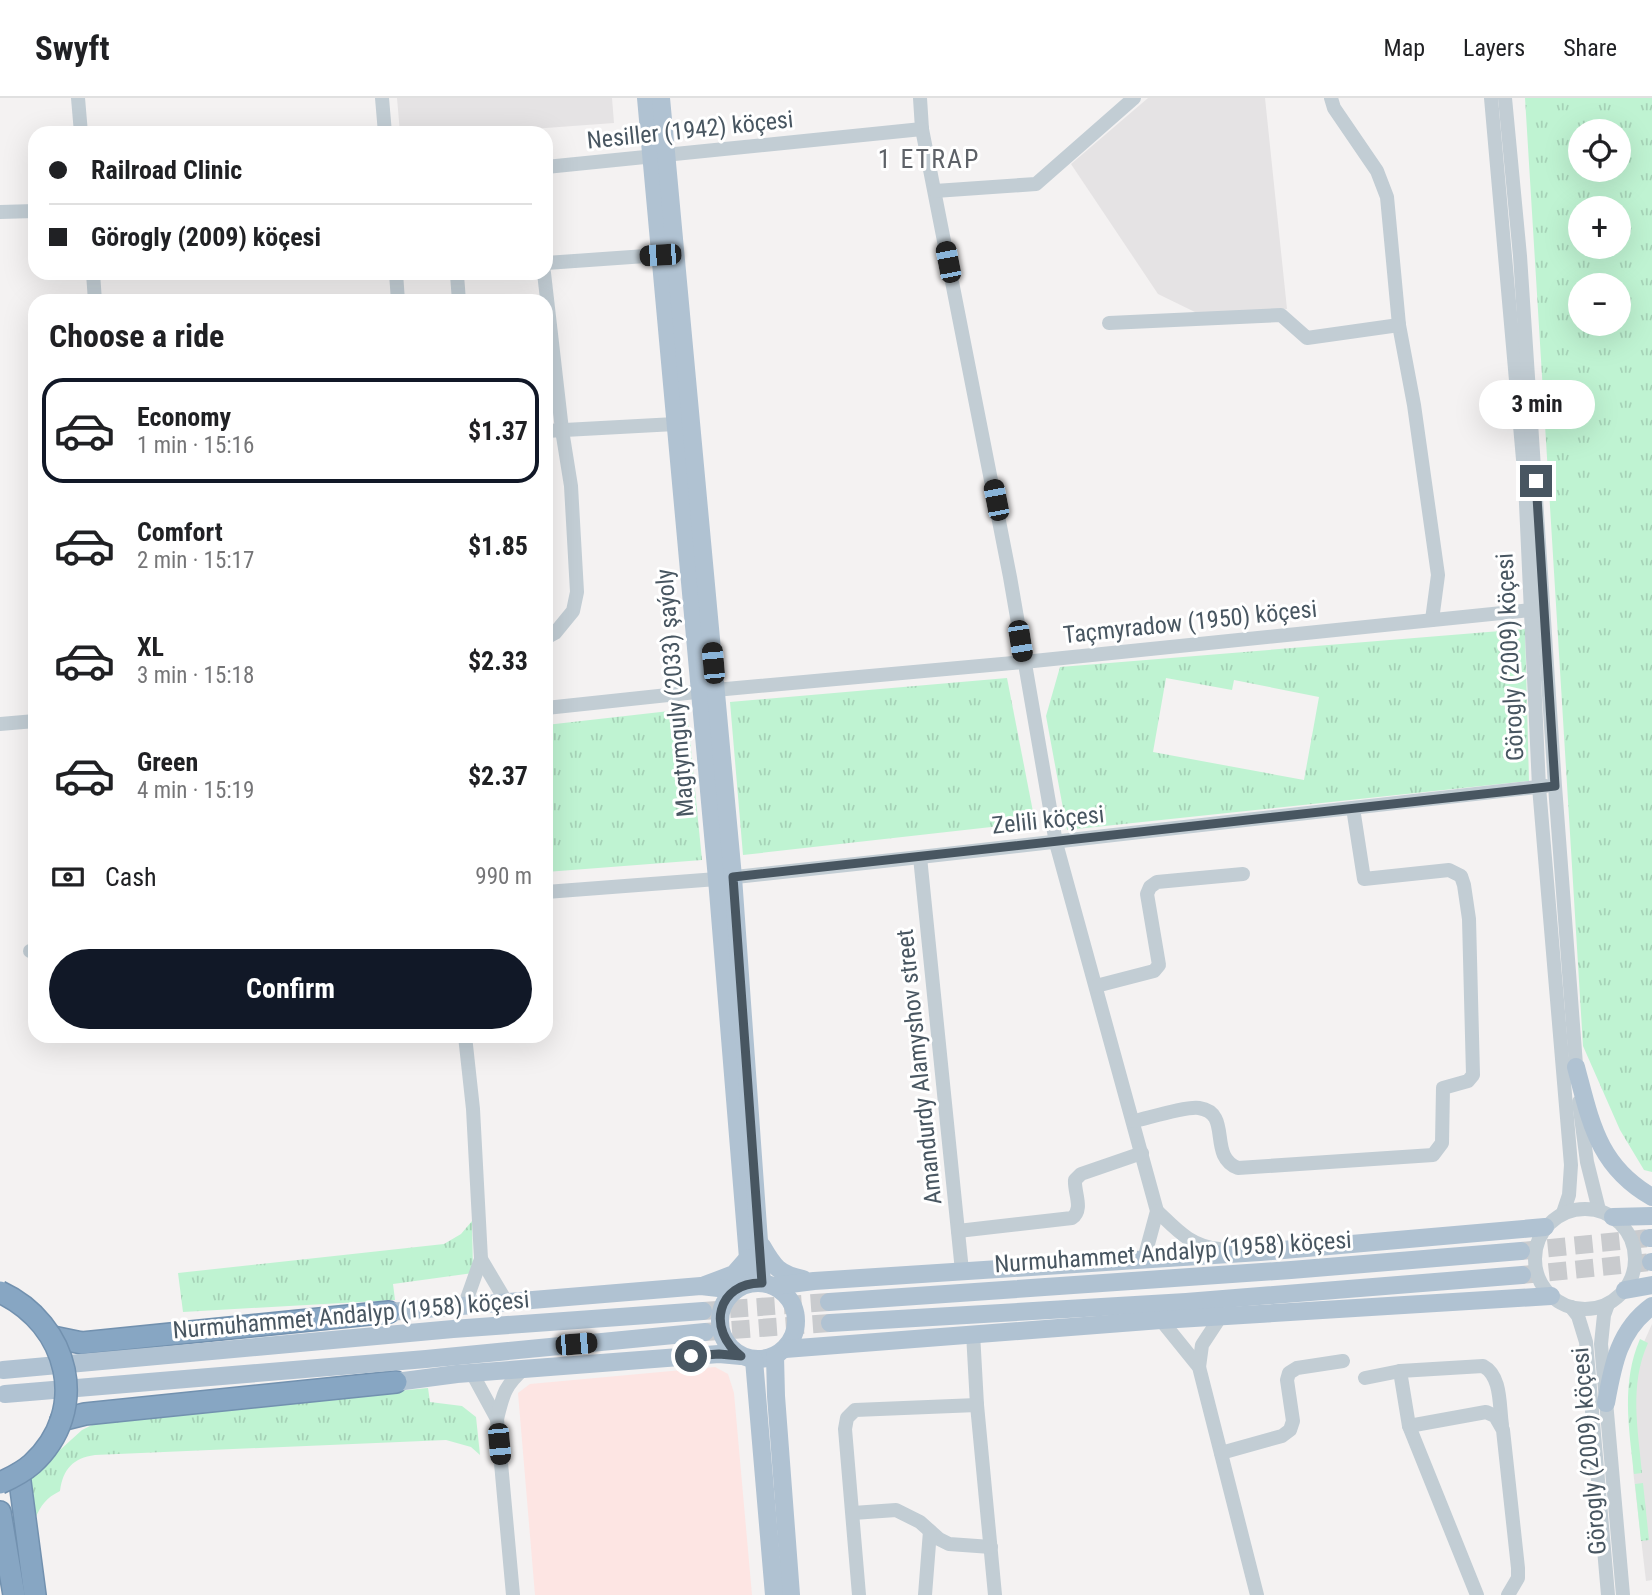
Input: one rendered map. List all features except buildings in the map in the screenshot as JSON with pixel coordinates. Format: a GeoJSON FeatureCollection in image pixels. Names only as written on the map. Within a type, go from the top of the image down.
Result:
{"type":"FeatureCollection","features":[{"type":"Feature","properties":{"kind":"highway"},"geometry":{"type":"LineString","coordinates":[[0,1292],[16,1299],[38,1318],[53,1337],[64,1368],[66,1394],[61,1420],[49,1444],[33,1464],[10,1478],[35,1595]]}},
{"type":"Feature","properties":{"kind":"highway"},"geometry":{"type":"LineString","coordinates":[[53,1337],[82,1343],[389,1312]]}},
{"type":"Feature","properties":{"kind":"highway"},"geometry":{"type":"LineString","coordinates":[[61,1420],[85,1414],[396,1382]]}},
{"type":"Feature","properties":{"kind":"highway"},"geometry":{"type":"LineString","coordinates":[[0,1512],[14,1595]]}},
{"type":"Feature","properties":{"kind":"main road","name":"Magtymguly (2033) şaýoly"},"geometry":{"type":"LineString","coordinates":[[646,98],[659,157],[708,690],[758,1241],[755,1286]]}},
{"type":"Feature","properties":{"kind":"main road","name":"Magtymguly (2033) şaýoly"},"geometry":{"type":"LineString","coordinates":[[661,98],[660,255],[675,424],[708,690]]}},
{"type":"Feature","properties":{"kind":"main road","name":"Magtymguly (2033) şaýoly"},"geometry":{"type":"LineString","coordinates":[[725,878],[748,1258],[755,1286]]}},
{"type":"Feature","properties":{"kind":"main road"},"geometry":{"type":"LineString","coordinates":[[1576,1067],[1598,1144],[1614,1167],[1634,1187],[1652,1197]]}},
{"type":"Feature","properties":{"kind":"main road"},"geometry":{"type":"LineString","coordinates":[[1606,1213],[1652,1216]]}},
{"type":"Feature","properties":{"kind":"main road"},"geometry":{"type":"LineString","coordinates":[[389,1312],[701,1286],[755,1286],[1260,1252],[1545,1227]]}},
{"type":"Feature","properties":{"kind":"main road"},"geometry":{"type":"LineString","coordinates":[[758,1241],[773,1265],[786,1275],[814,1281]]}},
{"type":"Feature","properties":{"kind":"main road","name":"Nurmuhammet Andalyp (1958) köçesi"},"geometry":{"type":"LineString","coordinates":[[828,1301],[1291,1270],[1521,1251]]}},
{"type":"Feature","properties":{"kind":"main road"},"geometry":{"type":"LineString","coordinates":[[1260,1252],[1291,1270]]}},
{"type":"Feature","properties":{"kind":"main road"},"geometry":{"type":"LineString","coordinates":[[701,1286],[734,1274],[748,1258]]}},
{"type":"Feature","properties":{"kind":"main road"},"geometry":{"type":"LineString","coordinates":[[1112,1281],[1144,1259]]}},
{"type":"Feature","properties":{"kind":"main road","name":"Nurmuhammet Andalyp (1958) köçesi"},"geometry":{"type":"LineString","coordinates":[[830,1323],[1115,1304],[1186,1302],[1522,1275]]}},
{"type":"Feature","properties":{"kind":"main road"},"geometry":{"type":"LineString","coordinates":[[1625,1290],[1652,1285]]}},
{"type":"Feature","properties":{"kind":"main road"},"geometry":{"type":"LineString","coordinates":[[774,1595],[767,1394],[780,1352],[793,1339],[796,1315],[785,1293],[755,1286],[726,1299],[721,1311],[720,1325],[723,1338],[731,1349],[748,1358],[767,1394],[791,1595]]}},
{"type":"Feature","properties":{"kind":"main road"},"geometry":{"type":"LineString","coordinates":[[1221,1316],[1283,1294]]}},
{"type":"Feature","properties":{"kind":"main road"},"geometry":{"type":"LineString","coordinates":[[396,1382],[525,1368],[719,1354],[748,1358],[813,1345],[973,1333],[1552,1296]]}},
{"type":"Feature","properties":{"kind":"main road"},"geometry":{"type":"LineString","coordinates":[[1115,1304],[1161,1320]]}},
{"type":"Feature","properties":{"kind":"main road"},"geometry":{"type":"LineString","coordinates":[[1606,1403],[1612,1368],[1621,1340],[1652,1306]]}},
{"type":"Feature","properties":{"kind":"main road"},"geometry":{"type":"LineString","coordinates":[[389,1312],[419,1332],[438,1309]]}},
{"type":"Feature","properties":{"kind":"main road","name":"Nurmuhammet Andalyp (1958) köçesi"},"geometry":{"type":"LineString","coordinates":[[3,1370],[419,1332],[703,1311]]}},
{"type":"Feature","properties":{"kind":"main road","name":"Nurmuhammet Andalyp (1958) köçesi"},"geometry":{"type":"LineString","coordinates":[[5,1394],[426,1359],[705,1332]]}},
{"type":"Feature","properties":{"kind":"main road"},"geometry":{"type":"LineString","coordinates":[[767,1394],[782,1365],[813,1345]]}},
{"type":"Feature","properties":{"kind":"main road"},"geometry":{"type":"LineString","coordinates":[[719,1354],[741,1367],[767,1394]]}},
{"type":"Feature","properties":{"kind":"main road"},"geometry":{"type":"LineString","coordinates":[[396,1382],[426,1359],[464,1374]]}},
{"type":"Feature","properties":{"kind":"street"},"geometry":{"type":"LineString","coordinates":[[78,98],[80,126]]}},
{"type":"Feature","properties":{"kind":"street"},"geometry":{"type":"LineString","coordinates":[[382,98],[384,126]]}},
{"type":"Feature","properties":{"kind":"street"},"geometry":{"type":"LineString","coordinates":[[920,98],[922,129],[1010,577],[1056,843],[1157,1211],[1144,1259]]}},
{"type":"Feature","properties":{"kind":"street"},"geometry":{"type":"LineString","coordinates":[[935,191],[1036,184],[1134,98]]}},
{"type":"Feature","properties":{"kind":"street"},"geometry":{"type":"LineString","coordinates":[[1331,98],[1334,108],[1377,171],[1387,197],[1399,325],[1414,405],[1438,575],[1432,620]]}},
{"type":"Feature","properties":{"kind":"street","name":"Görogly (2009) köçesi"},"geometry":{"type":"LineString","coordinates":[[1491,98],[1555,786],[1576,1067],[1587,1162],[1606,1213]]}},
{"type":"Feature","properties":{"kind":"street","name":"Görogly (2009) köçesi"},"geometry":{"type":"LineString","coordinates":[[1505,98],[1521,269],[1538,609],[1539,787],[1571,1164],[1569,1195],[1563,1213]]}},
{"type":"Feature","properties":{"kind":"street","name":"Nesiller (1942) köçesi"},"geometry":{"type":"LineString","coordinates":[[553,166],[922,129]]}},
{"type":"Feature","properties":{"kind":"street"},"geometry":{"type":"LineString","coordinates":[[0,212],[28,211]]}},
{"type":"Feature","properties":{"kind":"street"},"geometry":{"type":"LineString","coordinates":[[553,263],[660,255]]}},
{"type":"Feature","properties":{"kind":"street"},"geometry":{"type":"LineString","coordinates":[[1109,323],[1281,315],[1307,338],[1399,325]]}},
{"type":"Feature","properties":{"kind":"street"},"geometry":{"type":"LineString","coordinates":[[553,352],[571,486],[577,592],[573,611],[553,634]]}},
{"type":"Feature","properties":{"kind":"street"},"geometry":{"type":"LineString","coordinates":[[553,431],[675,424]]}},
{"type":"Feature","properties":{"kind":"street","name":"Taçmyradow (1950) köçesi"},"geometry":{"type":"LineString","coordinates":[[553,707],[1538,609]]}},
{"type":"Feature","properties":{"kind":"street"},"geometry":{"type":"LineString","coordinates":[[0,724],[28,722]]}},
{"type":"Feature","properties":{"kind":"street","name":"Zelili köçesi"},"geometry":{"type":"LineString","coordinates":[[553,891],[725,878],[920,858],[1555,786]]}},
{"type":"Feature","properties":{"kind":"street"},"geometry":{"type":"LineString","coordinates":[[1134,1122],[1198,1107],[1211,1112],[1218,1123],[1224,1158],[1238,1168],[1433,1155],[1439,1150],[1442,1143],[1443,1088],[1468,1081],[1473,1075],[1469,919],[1464,885],[1461,876],[1449,870],[1364,879],[1353,808]]}},
{"type":"Feature","properties":{"kind":"street","name":"Amandurdy Alamyshov street"},"geometry":{"type":"LineString","coordinates":[[920,858],[962,1271]]}},
{"type":"Feature","properties":{"kind":"street"},"geometry":{"type":"LineString","coordinates":[[1096,986],[1154,971],[1159,965],[1147,894],[1150,887],[1157,882],[1243,874]]}},
{"type":"Feature","properties":{"kind":"street"},"geometry":{"type":"LineString","coordinates":[[467,1043],[481,1259],[507,1303]]}},
{"type":"Feature","properties":{"kind":"street"},"geometry":{"type":"LineString","coordinates":[[958,1231],[1072,1218],[1079,1208],[1074,1189],[1075,1180],[1081,1174],[1142,1153]]}},
{"type":"Feature","properties":{"kind":"street"},"geometry":{"type":"LineString","coordinates":[[1584,1208],[1606,1213],[1629,1233],[1636,1254],[1632,1277],[1625,1290],[1608,1304],[1593,1308],[1571,1307],[1552,1296],[1542,1284],[1535,1263],[1538,1241],[1545,1227],[1563,1213],[1584,1208]]}},
{"type":"Feature","properties":{"kind":"street"},"geometry":{"type":"LineString","coordinates":[[1157,1211],[1185,1238],[1203,1247],[1260,1252]]}},
{"type":"Feature","properties":{"kind":"street","name":"Nurmuhammet Andalyp (1958) köçesi"},"geometry":{"type":"LineString","coordinates":[[464,1307],[481,1259]]}},
{"type":"Feature","properties":{"kind":"street","name":"Görogly (2009) köçesi"},"geometry":{"type":"LineString","coordinates":[[1608,1304],[1601,1344],[1623,1595]]}},
{"type":"Feature","properties":{"kind":"street","name":"Görogly (2009) köçesi"},"geometry":{"type":"LineString","coordinates":[[1571,1307],[1581,1325],[1588,1359],[1608,1595]]}},
{"type":"Feature","properties":{"kind":"street"},"geometry":{"type":"LineString","coordinates":[[1221,1316],[1202,1345],[1199,1367],[1257,1595]]}},
{"type":"Feature","properties":{"kind":"street"},"geometry":{"type":"LineString","coordinates":[[1161,1320],[1199,1367]]}},
{"type":"Feature","properties":{"kind":"street"},"geometry":{"type":"LineString","coordinates":[[973,1333],[995,1595]]}},
{"type":"Feature","properties":{"kind":"street"},"geometry":{"type":"LineString","coordinates":[[1221,1453],[1282,1436],[1290,1430],[1293,1421],[1287,1380],[1289,1373],[1297,1368],[1343,1361]]}},
{"type":"Feature","properties":{"kind":"street"},"geometry":{"type":"LineString","coordinates":[[1365,1378],[1400,1371],[1483,1366],[1495,1377],[1518,1568],[1518,1578],[1508,1595]]}},
{"type":"Feature","properties":{"kind":"street"},"geometry":{"type":"LineString","coordinates":[[513,1595],[497,1419],[503,1394],[525,1368]]}},
{"type":"Feature","properties":{"kind":"street"},"geometry":{"type":"LineString","coordinates":[[1400,1371],[1409,1426],[1477,1595]]}},
{"type":"Feature","properties":{"kind":"street"},"geometry":{"type":"LineString","coordinates":[[464,1374],[497,1419]]}},
{"type":"Feature","properties":{"kind":"street"},"geometry":{"type":"LineString","coordinates":[[859,1595],[845,1429],[847,1418],[855,1410],[977,1405]]}},
{"type":"Feature","properties":{"kind":"street"},"geometry":{"type":"LineString","coordinates":[[1409,1426],[1486,1412],[1495,1416],[1503,1430]]}},
{"type":"Feature","properties":{"kind":"street"},"geometry":{"type":"LineString","coordinates":[[853,1513],[896,1510],[920,1522],[949,1544],[991,1546]]}},
{"type":"Feature","properties":{"kind":"street"},"geometry":{"type":"LineString","coordinates":[[925,1595],[930,1531]]}},
{"type":"Feature","properties":{"kind":"shaded area"},"geometry":{"type":"Polygon","coordinates":[[[397,98],[612,98],[614,123],[553,127],[399,126],[397,98]]]}},
{"type":"Feature","properties":{"kind":"shaded area"},"geometry":{"type":"Polygon","coordinates":[[[1148,98],[1265,98],[1287,309],[1199,314],[1158,294],[1071,164],[1148,98]]]}},
{"type":"Feature","properties":{"kind":"shaded area"},"geometry":{"type":"Polygon","coordinates":[[[1652,1324],[1652,1580],[1646,1581],[1633,1470],[1631,1371],[1652,1324]]]}},
{"type":"Feature","properties":{"kind":"shaded area"},"geometry":{"type":"Polygon","coordinates":[[[715,1367],[728,1374],[734,1393],[752,1595],[535,1595],[518,1393],[530,1384],[715,1367]]]}},
{"type":"Feature","properties":{"kind":"green space"},"geometry":{"type":"Polygon","coordinates":[[[1525,98],[1652,98],[1652,1172],[1644,1170],[1620,1130],[1583,1046],[1525,98]]]}},
{"type":"Feature","properties":{"kind":"green space"},"geometry":{"type":"Polygon","coordinates":[[[1525,629],[1529,781],[1067,830],[1046,716],[1060,667],[1525,629]],[[1166,678],[1153,752],[1304,780],[1319,697],[1234,680],[1232,690],[1166,678]]]}},
{"type":"Feature","properties":{"kind":"green space"},"geometry":{"type":"Polygon","coordinates":[[[1007,678],[1035,822],[743,855],[730,702],[1007,678]]]}},
{"type":"Feature","properties":{"kind":"green space"},"geometry":{"type":"Polygon","coordinates":[[[687,709],[702,860],[553,871],[553,724],[687,709]]]}},
{"type":"Feature","properties":{"kind":"green space"},"geometry":{"type":"Polygon","coordinates":[[[472,1221],[473,1273],[393,1284],[395,1300],[183,1312],[178,1273],[444,1244],[461,1234],[472,1221]]]}},
{"type":"Feature","properties":{"kind":"green space"},"geometry":{"type":"Polygon","coordinates":[[[1640,1339],[1648,1343],[1638,1375],[1636,1407],[1642,1473],[1634,1474],[1628,1389],[1640,1339]]]}},
{"type":"Feature","properties":{"kind":"green space"},"geometry":{"type":"Polygon","coordinates":[[[428,1388],[430,1402],[462,1406],[476,1417],[480,1455],[471,1447],[446,1440],[95,1455],[70,1466],[60,1491],[44,1502],[35,1519],[29,1478],[82,1430],[102,1420],[428,1388]]]}},
{"type":"Feature","properties":{"kind":"green space"},"geometry":{"type":"Polygon","coordinates":[[[1643,1483],[1649,1540],[1641,1541],[1635,1484],[1643,1483]]]}},
{"type":"Feature","properties":{"kind":"tunnel"},"geometry":{"type":"LineString","coordinates":[[1521,1251],[1649,1238]]}},
{"type":"Feature","properties":{"kind":"tunnel"},"geometry":{"type":"LineString","coordinates":[[1522,1275],[1651,1262]]}},
{"type":"Feature","properties":{"kind":"tunnel"},"geometry":{"type":"LineString","coordinates":[[703,1311],[829,1302]]}},
{"type":"Feature","properties":{"kind":"tunnel"},"geometry":{"type":"LineString","coordinates":[[705,1332],[830,1323]]}},
{"type":"Feature","properties":{"kind":"district","name":"1 ETRAP"},"geometry":{"type":"Point","coordinates":[929,159]}},
{"type":"Feature","properties":{"kind":"route"},"geometry":{"type":"LineString","coordinates":[[691,1356],[741,1356],[731,1349],[723,1338],[721,1311],[726,1299],[736,1290],[748,1284],[762,1283],[733,877],[1555,786],[1536,481]]}}]}
